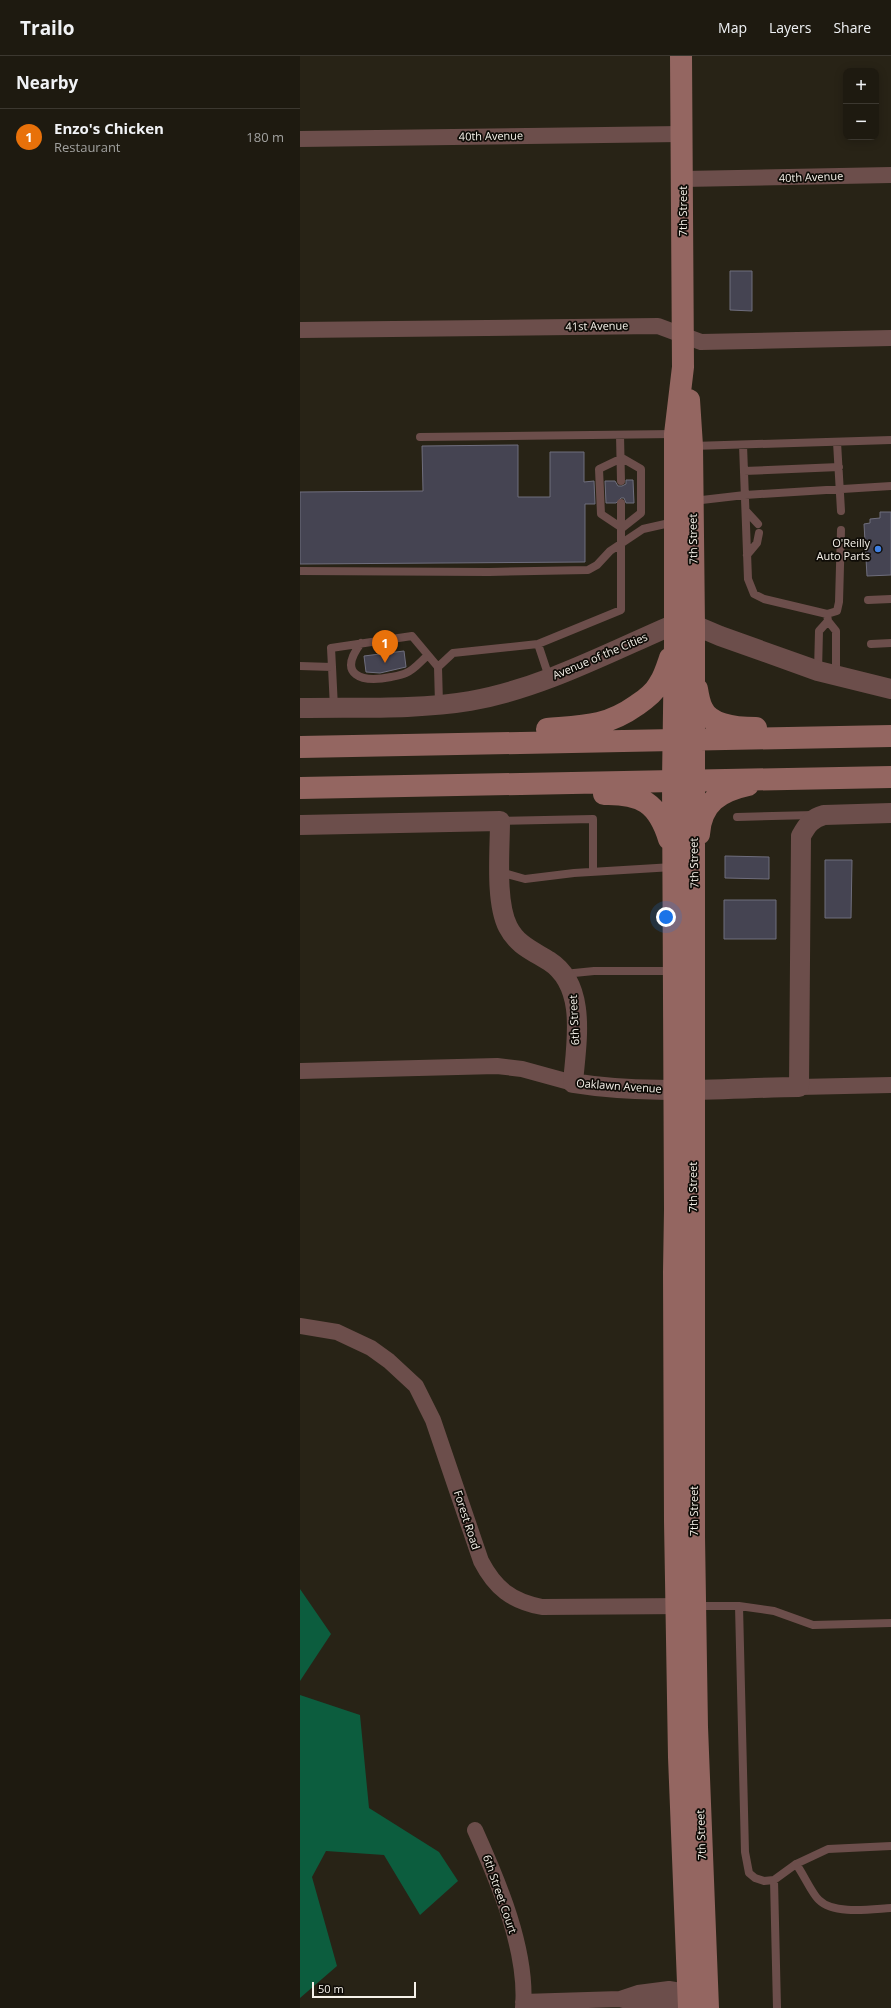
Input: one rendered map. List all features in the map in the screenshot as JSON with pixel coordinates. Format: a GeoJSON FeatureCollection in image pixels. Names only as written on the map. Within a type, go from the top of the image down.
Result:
{"type":"FeatureCollection","features":[{"type":"Feature","properties":{"kind":"main road","name":"7th Street"},"geometry":{"type":"LineString","coordinates":[[681,56],[681,134],[683,180],[683,367],[691,410],[684,440],[675,522],[682,630],[683,781],[694,887],[684,1089],[686,1606],[697,1727],[696,2001]]}},
{"type":"Feature","properties":{"kind":"main road","name":"7th Street"},"geometry":{"type":"LineString","coordinates":[[683,740],[694,677],[682,630],[693,501],[684,440]]}},
{"type":"Feature","properties":{"kind":"main road"},"geometry":{"type":"LineString","coordinates":[[302,747],[428,734],[570,727],[609,722],[636,706],[656,690],[661,682],[682,630]]}},
{"type":"Feature","properties":{"kind":"main road"},"geometry":{"type":"LineString","coordinates":[[694,677],[702,709],[713,719],[730,725],[753,728],[855,725],[891,728]]}},
{"type":"Feature","properties":{"kind":"main road"},"geometry":{"type":"LineString","coordinates":[[302,747],[891,736]]}},
{"type":"Feature","properties":{"kind":"main road"},"geometry":{"type":"LineString","coordinates":[[300,788],[891,777]]}},
{"type":"Feature","properties":{"kind":"main road"},"geometry":{"type":"LineString","coordinates":[[694,887],[699,827],[706,808],[713,799],[726,792],[776,779]]}},
{"type":"Feature","properties":{"kind":"main road","name":"7th Street"},"geometry":{"type":"LineString","coordinates":[[683,781],[673,859],[673,971],[684,1089]]}},
{"type":"Feature","properties":{"kind":"main road"},"geometry":{"type":"LineString","coordinates":[[418,786],[518,795],[627,794],[645,801],[660,815],[673,859]]}},
{"type":"Feature","properties":{"kind":"street","name":"40th Avenue"},"geometry":{"type":"LineString","coordinates":[[300,139],[681,134]]}},
{"type":"Feature","properties":{"kind":"street","name":"40th Avenue"},"geometry":{"type":"LineString","coordinates":[[683,180],[891,175]]}},
{"type":"Feature","properties":{"kind":"street","name":"41st Avenue"},"geometry":{"type":"LineString","coordinates":[[300,330],[658,326],[701,342],[891,338]]}},
{"type":"Feature","properties":{"kind":"street"},"geometry":{"type":"LineString","coordinates":[[682,630],[733,641],[827,674],[891,689]]}},
{"type":"Feature","properties":{"kind":"street","name":"Avenue of the Cities"},"geometry":{"type":"LineString","coordinates":[[300,708],[438,704],[491,696],[527,686],[682,630]]}},
{"type":"Feature","properties":{"kind":"street"},"geometry":{"type":"LineString","coordinates":[[799,1087],[801,836],[809,822],[816,817],[824,815],[891,813]]}},
{"type":"Feature","properties":{"kind":"street"},"geometry":{"type":"LineString","coordinates":[[300,825],[500,821]]}},
{"type":"Feature","properties":{"kind":"street","name":"6th Street"},"geometry":{"type":"LineString","coordinates":[[500,821],[501,908],[508,927],[522,946],[549,961],[564,974],[574,993],[576,1022],[572,1083]]}},
{"type":"Feature","properties":{"kind":"street","name":"Oaklawn Avenue"},"geometry":{"type":"LineString","coordinates":[[300,1071],[497,1066],[522,1069],[572,1083],[637,1090],[891,1085]]}},
{"type":"Feature","properties":{"kind":"street","name":"Forest Road"},"geometry":{"type":"LineString","coordinates":[[300,1326],[337,1332],[371,1348],[394,1365],[416,1386],[433,1420],[481,1561],[487,1573],[506,1594],[529,1605],[542,1607],[686,1606]]}},
{"type":"Feature","properties":{"kind":"street","name":"6th Street Court"},"geometry":{"type":"LineString","coordinates":[[475,1830],[501,1890],[515,1936],[520,1966],[523,2005]]}},
{"type":"Feature","properties":{"kind":"street"},"geometry":{"type":"LineString","coordinates":[[523,2005],[620,2000],[638,1993],[669,1989],[696,2001]]}},
{"type":"Feature","properties":{"kind":"lane"},"geometry":{"type":"LineString","coordinates":[[620,435],[622,458],[621,481]]}},
{"type":"Feature","properties":{"kind":"lane"},"geometry":{"type":"LineString","coordinates":[[420,437],[620,435],[743,445],[891,440]]}},
{"type":"Feature","properties":{"kind":"lane"},"geometry":{"type":"LineString","coordinates":[[837,442],[841,511]]}},
{"type":"Feature","properties":{"kind":"lane"},"geometry":{"type":"LineString","coordinates":[[743,445],[748,579],[754,594],[764,599],[828,618],[836,631],[827,674]]}},
{"type":"Feature","properties":{"kind":"lane"},"geometry":{"type":"LineString","coordinates":[[622,458],[599,469],[600,514],[622,528]]}},
{"type":"Feature","properties":{"kind":"lane"},"geometry":{"type":"LineString","coordinates":[[622,458],[641,469],[641,513],[622,528]]}},
{"type":"Feature","properties":{"kind":"lane"},"geometry":{"type":"LineString","coordinates":[[744,471],[839,467]]}},
{"type":"Feature","properties":{"kind":"lane"},"geometry":{"type":"LineString","coordinates":[[693,501],[745,495],[891,486]]}},
{"type":"Feature","properties":{"kind":"lane"},"geometry":{"type":"LineString","coordinates":[[438,667],[454,653],[538,644],[621,610],[621,503]]}},
{"type":"Feature","properties":{"kind":"lane"},"geometry":{"type":"LineString","coordinates":[[746,511],[758,524]]}},
{"type":"Feature","properties":{"kind":"lane"},"geometry":{"type":"LineString","coordinates":[[300,571],[489,572],[588,570],[597,565],[610,551],[622,545],[643,529],[675,522]]}},
{"type":"Feature","properties":{"kind":"lane"},"geometry":{"type":"LineString","coordinates":[[827,674],[819,631],[828,618],[836,611],[839,602],[841,530]]}},
{"type":"Feature","properties":{"kind":"lane"},"geometry":{"type":"LineString","coordinates":[[747,555],[757,543],[759,533]]}},
{"type":"Feature","properties":{"kind":"lane"},"geometry":{"type":"LineString","coordinates":[[868,600],[891,599]]}},
{"type":"Feature","properties":{"kind":"lane"},"geometry":{"type":"LineString","coordinates":[[334,708],[332,648],[412,636],[438,667],[438,704]]}},
{"type":"Feature","properties":{"kind":"lane"},"geometry":{"type":"LineString","coordinates":[[361,643],[353,654],[350,663],[355,675],[364,679],[385,678],[406,673],[428,655]]}},
{"type":"Feature","properties":{"kind":"lane"},"geometry":{"type":"LineString","coordinates":[[872,644],[891,643]]}},
{"type":"Feature","properties":{"kind":"lane"},"geometry":{"type":"LineString","coordinates":[[538,644],[549,677]]}},
{"type":"Feature","properties":{"kind":"lane"},"geometry":{"type":"LineString","coordinates":[[300,666],[332,667]]}},
{"type":"Feature","properties":{"kind":"lane"},"geometry":{"type":"LineString","coordinates":[[737,817],[824,815]]}},
{"type":"Feature","properties":{"kind":"lane"},"geometry":{"type":"LineString","coordinates":[[500,821],[593,820],[593,872]]}},
{"type":"Feature","properties":{"kind":"lane"},"geometry":{"type":"LineString","coordinates":[[500,872],[525,879],[593,872],[673,859]]}},
{"type":"Feature","properties":{"kind":"lane"},"geometry":{"type":"LineString","coordinates":[[564,974],[594,971],[673,971]]}},
{"type":"Feature","properties":{"kind":"lane"},"geometry":{"type":"LineString","coordinates":[[686,1606],[739,1606],[774,1611],[813,1625],[891,1623]]}},
{"type":"Feature","properties":{"kind":"lane"},"geometry":{"type":"LineString","coordinates":[[739,1606],[746,1864],[749,1873],[755,1878],[764,1881],[774,1880],[796,1864],[828,1848],[891,1846]]}},
{"type":"Feature","properties":{"kind":"lane"},"geometry":{"type":"LineString","coordinates":[[796,1864],[819,1900],[827,1905],[838,1909],[854,1910],[891,1908]]}},
{"type":"Feature","properties":{"kind":"lane"},"geometry":{"type":"LineString","coordinates":[[774,1880],[777,2008]]}},
{"type":"Feature","properties":{"kind":"green space"},"geometry":{"type":"Polygon","coordinates":[[[300,1589],[331,1634],[300,1681],[300,1589]]]}},
{"type":"Feature","properties":{"kind":"green space"},"geometry":{"type":"Polygon","coordinates":[[[300,1695],[360,1715],[369,1808],[439,1852],[458,1881],[420,1915],[384,1855],[326,1851],[312,1877],[337,1966],[300,1998],[300,1695]]]}},
{"type":"Feature","properties":{"kind":"building"},"geometry":{"type":"Polygon","coordinates":[[[730,271],[752,271],[752,311],[730,310],[730,271]]]}},
{"type":"Feature","properties":{"kind":"building"},"geometry":{"type":"Polygon","coordinates":[[[518,445],[518,497],[550,497],[550,452],[584,452],[584,482],[594,481],[595,504],[585,504],[585,562],[300,564],[300,492],[423,491],[422,446],[518,445]]]}},
{"type":"Feature","properties":{"kind":"building"},"geometry":{"type":"Polygon","coordinates":[[[626,480],[633,480],[634,503],[626,503],[624,498],[621,498],[616,503],[606,503],[605,481],[615,481],[618,486],[622,486],[626,484],[626,480]]]}},
{"type":"Feature","properties":{"kind":"building","name":"O'Reilly Auto Parts"},"geometry":{"type":"Polygon","coordinates":[[[880,512],[891,512],[891,575],[867,576],[864,524],[870,523],[870,519],[880,518],[880,512]]]}},
{"type":"Feature","properties":{"kind":"building"},"geometry":{"type":"Polygon","coordinates":[[[404,651],[406,667],[380,673],[366,672],[364,656],[404,651]]]}},
{"type":"Feature","properties":{"kind":"building"},"geometry":{"type":"Polygon","coordinates":[[[725,856],[769,857],[769,879],[725,878],[725,856]]]}},
{"type":"Feature","properties":{"kind":"building"},"geometry":{"type":"Polygon","coordinates":[[[825,860],[852,860],[851,918],[825,918],[825,860]]]}},
{"type":"Feature","properties":{"kind":"building"},"geometry":{"type":"Polygon","coordinates":[[[724,900],[776,900],[776,939],[724,939],[724,900]]]}},
{"type":"Feature","properties":{"kind":"place","name":"O'Reilly Auto Parts"},"geometry":{"type":"Point","coordinates":[878,549]}},
{"type":"Feature","properties":{"kind":"place","name":"Enzo's Chicken"},"geometry":{"type":"Point","coordinates":[385,663]}}]}
